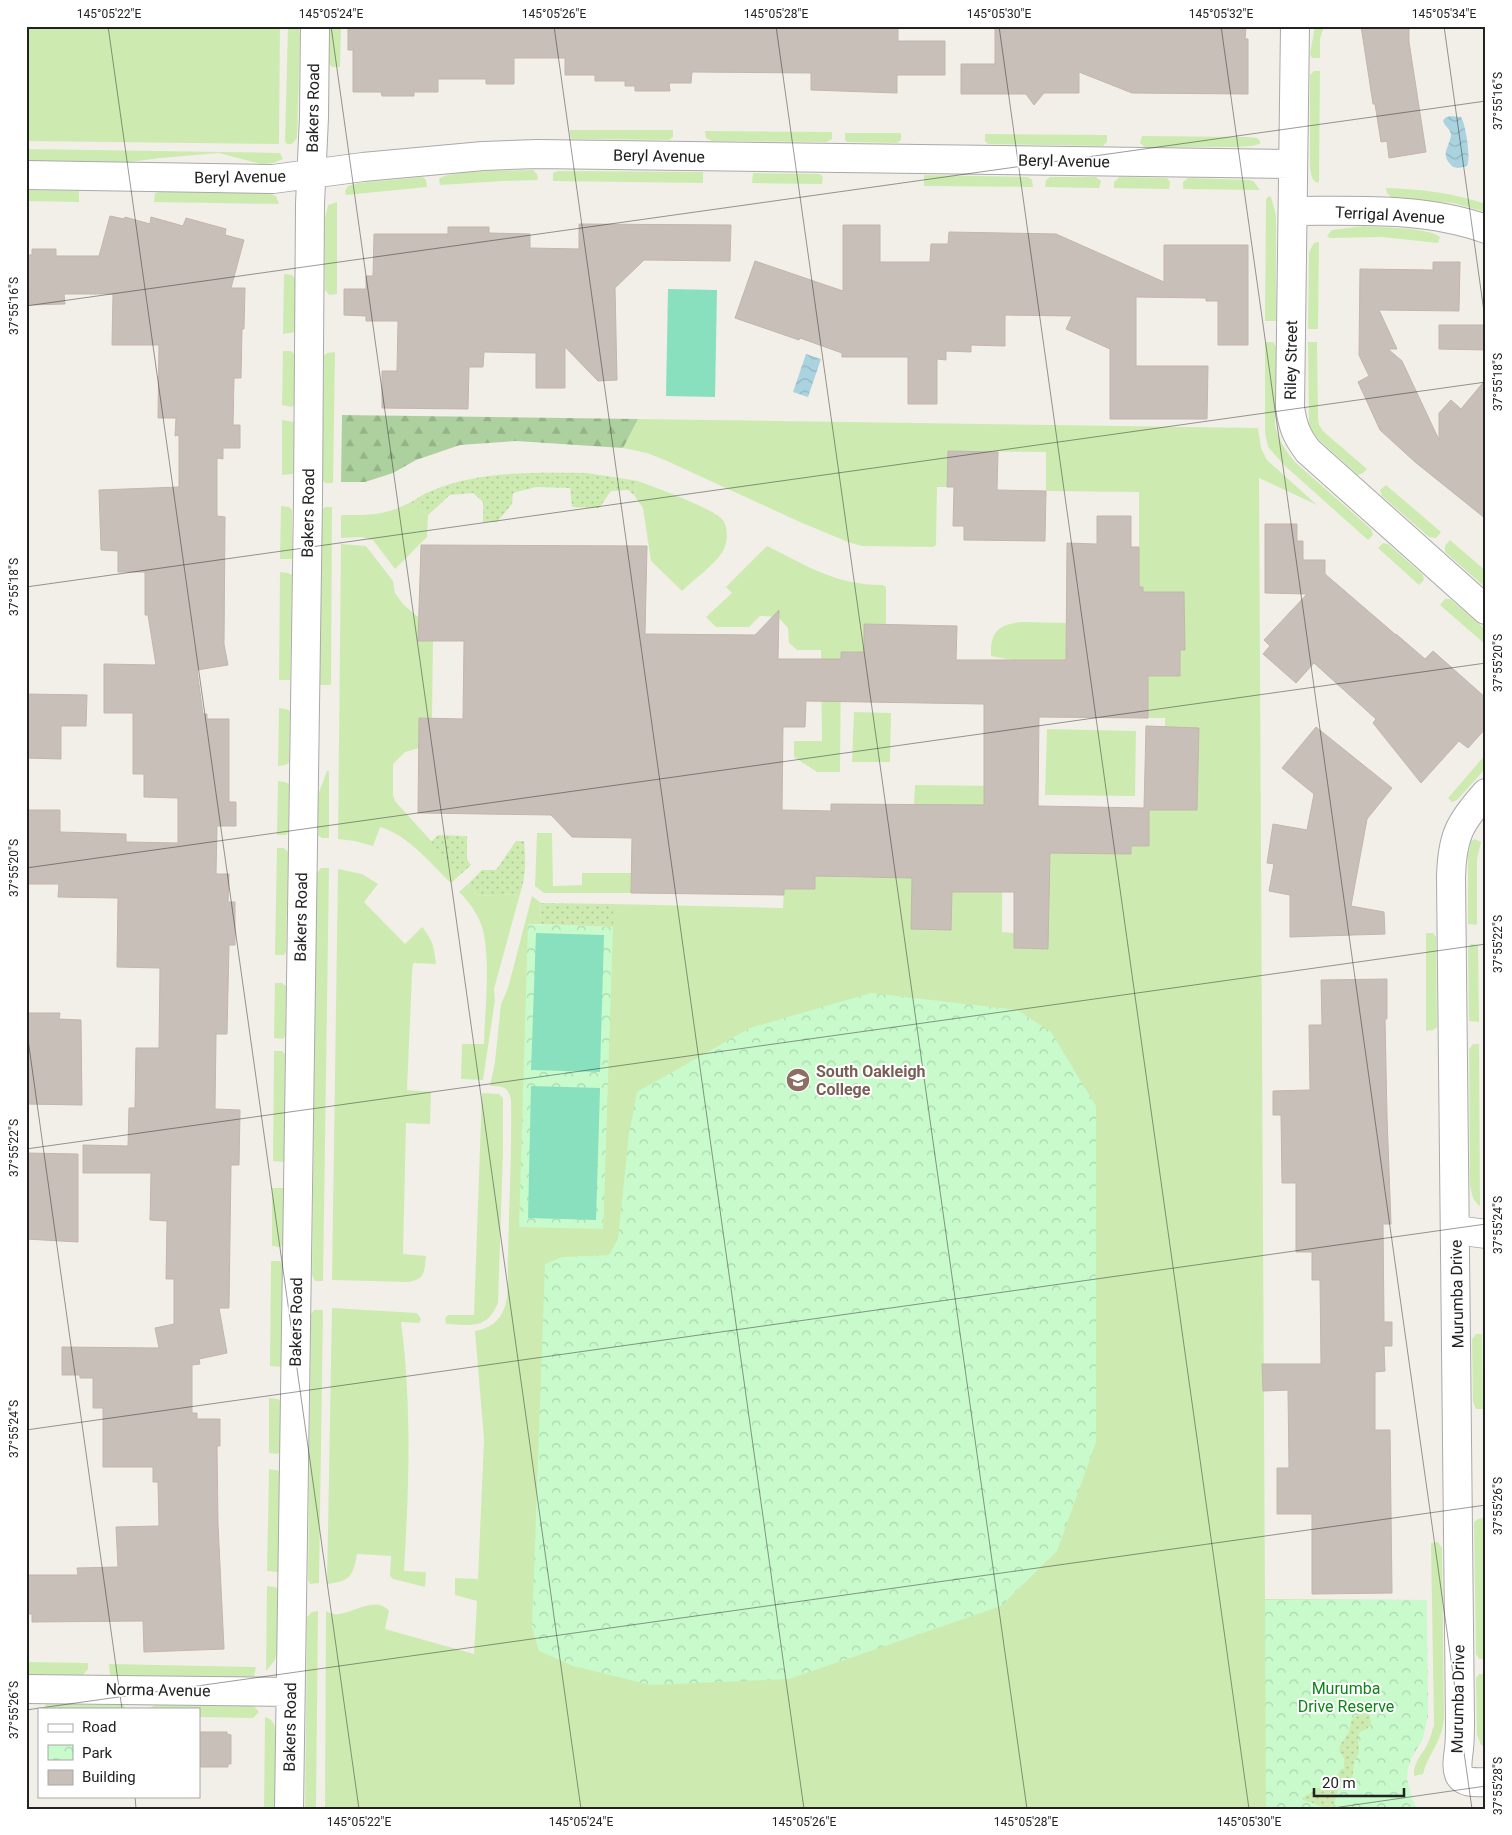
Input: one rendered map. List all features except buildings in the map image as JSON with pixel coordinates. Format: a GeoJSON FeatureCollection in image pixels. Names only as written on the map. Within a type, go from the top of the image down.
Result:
{"type":"FeatureCollection","features":[{"type":"Feature","properties":{"kind":"street","name":"Bakers Road"},"geometry":{"type":"LineString","coordinates":[[289,1809],[315,26]]}},
{"type":"Feature","properties":{"kind":"street","name":"Riley Street"},"geometry":{"type":"LineString","coordinates":[[1295,26],[1290,407],[1293,426],[1298,438],[1308,451],[1486,610]]}},
{"type":"Feature","properties":{"kind":"street","name":"Beryl Avenue"},"geometry":{"type":"LineString","coordinates":[[26,175],[273,179],[363,166],[483,156],[537,154],[1293,164]]}},
{"type":"Feature","properties":{"kind":"street","name":"Terrigal Avenue"},"geometry":{"type":"LineString","coordinates":[[1293,211],[1389,212],[1432,215],[1468,222],[1486,228]]}},
{"type":"Feature","properties":{"kind":"street","name":"Murumba Drive"},"geometry":{"type":"LineString","coordinates":[[1486,793],[1462,824],[1455,839],[1452,856],[1460,1712],[1456,1769],[1460,1777],[1465,1781],[1486,1782]]}},
{"type":"Feature","properties":{"kind":"street"},"geometry":{"type":"LineString","coordinates":[[1456,1230],[1486,1234]]}},
{"type":"Feature","properties":{"kind":"street","name":"Norma Avenue"},"geometry":{"type":"LineString","coordinates":[[26,1689],[290,1692]]}},
{"type":"Feature","properties":{"kind":"green space"},"geometry":{"type":"Polygon","coordinates":[[[26,26],[280,26],[279,144],[26,141],[26,26]]]}},
{"type":"Feature","properties":{"kind":"green space"},"geometry":{"type":"Polygon","coordinates":[[[288,26],[299,26],[300,37],[297,138],[292,144],[287,144],[285,141],[288,26]]]}},
{"type":"Feature","properties":{"kind":"green space"},"geometry":{"type":"Polygon","coordinates":[[[329,26],[341,26],[340,67],[332,67],[328,63],[329,26]]]}},
{"type":"Feature","properties":{"kind":"green space"},"geometry":{"type":"Polygon","coordinates":[[[1315,26],[1324,26],[1320,39],[1320,58],[1312,58],[1310,54],[1315,26]]]}},
{"type":"Feature","properties":{"kind":"green space"},"geometry":{"type":"Polygon","coordinates":[[[1314,71],[1320,71],[1318,183],[1313,179],[1310,167],[1310,75],[1314,71]]]}},
{"type":"Feature","properties":{"kind":"green space"},"geometry":{"type":"Polygon","coordinates":[[[570,130],[673,130],[673,137],[669,140],[572,139],[570,130]]]}},
{"type":"Feature","properties":{"kind":"green space"},"geometry":{"type":"Polygon","coordinates":[[[705,131],[832,132],[832,139],[827,142],[712,141],[706,138],[705,131]]]}},
{"type":"Feature","properties":{"kind":"green space"},"geometry":{"type":"Polygon","coordinates":[[[845,133],[901,133],[901,140],[897,143],[847,142],[845,140],[845,133]]]}},
{"type":"Feature","properties":{"kind":"green space"},"geometry":{"type":"Polygon","coordinates":[[[985,134],[1107,135],[1107,142],[1103,146],[988,144],[985,141],[985,134]]]}},
{"type":"Feature","properties":{"kind":"green space"},"geometry":{"type":"Polygon","coordinates":[[[1142,136],[1248,137],[1257,138],[1260,144],[1236,147],[1145,147],[1140,143],[1142,136]]]}},
{"type":"Feature","properties":{"kind":"green space"},"geometry":{"type":"Polygon","coordinates":[[[26,149],[280,153],[283,159],[273,163],[261,164],[219,153],[130,162],[26,161],[26,149]]]}},
{"type":"Feature","properties":{"kind":"green space"},"geometry":{"type":"Polygon","coordinates":[[[533,170],[537,174],[538,180],[440,185],[439,179],[445,176],[469,172],[533,170]]]}},
{"type":"Feature","properties":{"kind":"green space"},"geometry":{"type":"Polygon","coordinates":[[[558,171],[703,172],[703,183],[553,181],[553,173],[558,171]]]}},
{"type":"Feature","properties":{"kind":"green space"},"geometry":{"type":"Polygon","coordinates":[[[753,173],[820,174],[823,177],[822,184],[752,183],[753,173]]]}},
{"type":"Feature","properties":{"kind":"green space"},"geometry":{"type":"Polygon","coordinates":[[[924,175],[1028,177],[1032,180],[1033,187],[924,186],[924,175]]]}},
{"type":"Feature","properties":{"kind":"green space"},"geometry":{"type":"Polygon","coordinates":[[[423,177],[426,180],[427,187],[346,195],[345,191],[348,186],[358,183],[423,177]]]}},
{"type":"Feature","properties":{"kind":"green space"},"geometry":{"type":"Polygon","coordinates":[[[1050,177],[1096,177],[1101,181],[1099,188],[1045,187],[1046,180],[1050,177]]]}},
{"type":"Feature","properties":{"kind":"green space"},"geometry":{"type":"Polygon","coordinates":[[[1119,177],[1167,178],[1170,182],[1169,189],[1114,188],[1114,182],[1119,177]]]}},
{"type":"Feature","properties":{"kind":"green space"},"geometry":{"type":"Polygon","coordinates":[[[1188,178],[1250,180],[1260,190],[1183,189],[1183,182],[1188,178]]]}},
{"type":"Feature","properties":{"kind":"green space"},"geometry":{"type":"Polygon","coordinates":[[[1386,188],[1449,194],[1486,204],[1486,212],[1453,203],[1392,198],[1387,193],[1386,188]]]}},
{"type":"Feature","properties":{"kind":"green space"},"geometry":{"type":"Polygon","coordinates":[[[26,190],[79,191],[79,202],[26,201],[26,190]]]}},
{"type":"Feature","properties":{"kind":"green space"},"geometry":{"type":"Polygon","coordinates":[[[155,193],[267,193],[276,196],[279,204],[154,202],[155,193]]]}},
{"type":"Feature","properties":{"kind":"green space"},"geometry":{"type":"Polygon","coordinates":[[[1269,196],[1271,197],[1276,215],[1276,321],[1265,321],[1266,199],[1269,196]]]}},
{"type":"Feature","properties":{"kind":"green space"},"geometry":{"type":"Polygon","coordinates":[[[337,202],[337,294],[329,295],[325,290],[325,219],[328,205],[337,202]]]}},
{"type":"Feature","properties":{"kind":"green space"},"geometry":{"type":"Polygon","coordinates":[[[1364,226],[1416,230],[1440,237],[1438,243],[1382,237],[1330,238],[1327,236],[1332,230],[1364,226]]]}},
{"type":"Feature","properties":{"kind":"green space"},"geometry":{"type":"Polygon","coordinates":[[[1319,242],[1318,329],[1308,329],[1309,252],[1314,243],[1319,242]]]}},
{"type":"Feature","properties":{"kind":"green space"},"geometry":{"type":"Polygon","coordinates":[[[284,274],[292,275],[296,279],[295,332],[283,334],[284,274]]]}},
{"type":"Feature","properties":{"kind":"green space"},"geometry":{"type":"Polygon","coordinates":[[[668,289],[717,290],[715,397],[666,396],[668,289]]]}},
{"type":"Feature","properties":{"kind":"green space"},"geometry":{"type":"Polygon","coordinates":[[[1265,342],[1273,342],[1276,347],[1275,425],[1280,440],[1296,463],[1371,529],[1373,535],[1368,540],[1284,465],[1268,447],[1265,432],[1265,342]]]}},
{"type":"Feature","properties":{"kind":"green space"},"geometry":{"type":"Polygon","coordinates":[[[1308,342],[1317,342],[1319,425],[1324,432],[1367,469],[1358,475],[1318,439],[1309,427],[1308,342]]]}},
{"type":"Feature","properties":{"kind":"green space"},"geometry":{"type":"Polygon","coordinates":[[[283,351],[291,351],[295,355],[294,404],[292,407],[282,405],[283,351]]]}},
{"type":"Feature","properties":{"kind":"green space"},"geometry":{"type":"Polygon","coordinates":[[[335,352],[333,483],[325,483],[322,479],[324,355],[335,352]]]}},
{"type":"Feature","properties":{"kind":"green space"},"geometry":{"type":"Polygon","coordinates":[[[342,415],[638,419],[623,448],[516,441],[460,445],[416,460],[393,473],[365,482],[341,482],[342,415]]]}},
{"type":"Feature","properties":{"kind":"green space","name":"South Oakleigh College"},"geometry":{"type":"Polygon","coordinates":[[[638,419],[1258,428],[1261,448],[1267,460],[1317,505],[1259,478],[1265,1599],[1427,1600],[1427,1670],[1325,1809],[325,1809],[326,1611],[333,1614],[341,1614],[370,1605],[383,1606],[389,1611],[385,1629],[474,1654],[477,1601],[455,1595],[455,1578],[478,1579],[484,1439],[475,1331],[489,1327],[499,1318],[506,1303],[508,1283],[511,1101],[509,1093],[505,1088],[490,1086],[495,1062],[501,1004],[508,988],[532,896],[541,903],[540,924],[528,924],[603,1229],[613,904],[783,908],[784,889],[815,889],[815,856],[830,877],[912,878],[911,929],[951,930],[952,892],[989,892],[989,806],[914,804],[915,785],[1003,786],[1002,932],[1014,933],[1014,948],[1047,949],[1014,915],[1014,902],[1049,902],[1014,847],[1149,846],[1149,810],[1197,810],[1199,728],[1165,727],[1165,718],[1148,718],[1148,683],[1133,683],[1145,676],[1180,676],[1180,650],[1185,650],[1184,592],[1143,592],[1143,587],[1139,587],[1139,492],[1046,491],[1046,452],[949,451],[947,487],[937,487],[936,545],[933,547],[862,546],[800,522],[667,461],[647,453],[623,448],[638,419]]]}},
{"type":"Feature","properties":{"kind":"green space"},"geometry":{"type":"Polygon","coordinates":[[[282,420],[294,422],[293,474],[282,475],[282,420]]]}},
{"type":"Feature","properties":{"kind":"green space"},"geometry":{"type":"Polygon","coordinates":[[[587,473],[638,481],[634,495],[628,490],[611,491],[599,508],[572,507],[570,488],[536,487],[513,493],[512,504],[497,522],[483,522],[483,502],[473,493],[450,495],[428,515],[411,502],[429,492],[469,479],[508,474],[587,473]]]}},
{"type":"Feature","properties":{"kind":"green space"},"geometry":{"type":"Polygon","coordinates":[[[638,481],[709,510],[718,515],[725,524],[727,537],[723,550],[713,563],[682,591],[651,561],[643,508],[634,495],[638,481]]]}},
{"type":"Feature","properties":{"kind":"green space"},"geometry":{"type":"Polygon","coordinates":[[[1386,485],[1441,532],[1436,538],[1429,537],[1382,496],[1380,490],[1386,485]]]}},
{"type":"Feature","properties":{"kind":"green space"},"geometry":{"type":"Polygon","coordinates":[[[411,502],[428,515],[427,537],[395,569],[373,540],[361,537],[341,538],[341,515],[377,514],[393,510],[411,502]]]}},
{"type":"Feature","properties":{"kind":"green space"},"geometry":{"type":"Polygon","coordinates":[[[281,506],[289,507],[292,510],[292,559],[280,559],[281,506]]]}},
{"type":"Feature","properties":{"kind":"green space"},"geometry":{"type":"Polygon","coordinates":[[[325,507],[332,507],[331,685],[319,685],[322,510],[325,507]]]}},
{"type":"Feature","properties":{"kind":"green space"},"geometry":{"type":"Polygon","coordinates":[[[1450,540],[1486,571],[1486,588],[1445,552],[1445,546],[1450,540]]]}},
{"type":"Feature","properties":{"kind":"green space"},"geometry":{"type":"Polygon","coordinates":[[[1383,543],[1388,544],[1423,575],[1424,580],[1419,585],[1378,548],[1383,543]]]}},
{"type":"Feature","properties":{"kind":"green space"},"geometry":{"type":"Polygon","coordinates":[[[341,544],[366,546],[393,581],[395,593],[404,605],[418,617],[418,641],[433,641],[432,718],[419,719],[419,748],[405,752],[393,764],[393,795],[395,801],[461,874],[451,883],[409,843],[400,836],[380,827],[373,846],[338,839],[341,544]]]}},
{"type":"Feature","properties":{"kind":"green space"},"geometry":{"type":"Polygon","coordinates":[[[767,546],[836,578],[886,587],[886,625],[864,625],[864,652],[841,652],[840,772],[817,772],[794,757],[794,741],[822,741],[821,650],[797,650],[789,643],[788,628],[778,617],[760,616],[749,627],[716,627],[706,617],[732,593],[726,587],[767,546]]]}},
{"type":"Feature","properties":{"kind":"green space"},"geometry":{"type":"Polygon","coordinates":[[[280,572],[292,575],[290,680],[279,680],[280,572]]]}},
{"type":"Feature","properties":{"kind":"green space"},"geometry":{"type":"Polygon","coordinates":[[[1445,599],[1450,599],[1486,630],[1486,645],[1440,605],[1445,599]]]}},
{"type":"Feature","properties":{"kind":"green space"},"geometry":{"type":"Polygon","coordinates":[[[1022,622],[1066,623],[1066,670],[991,656],[992,641],[997,631],[1001,627],[1022,622]]]}},
{"type":"Feature","properties":{"kind":"green space"},"geometry":{"type":"Polygon","coordinates":[[[279,708],[290,711],[289,763],[278,766],[279,708]]]}},
{"type":"Feature","properties":{"kind":"green space"},"geometry":{"type":"Polygon","coordinates":[[[854,712],[891,713],[890,762],[852,762],[854,712]]]}},
{"type":"Feature","properties":{"kind":"green space"},"geometry":{"type":"Polygon","coordinates":[[[1047,729],[1136,731],[1135,796],[1045,795],[1047,729]]]}},
{"type":"Feature","properties":{"kind":"green space"},"geometry":{"type":"Polygon","coordinates":[[[1486,754],[1486,768],[1457,800],[1452,802],[1448,798],[1486,754]]]}},
{"type":"Feature","properties":{"kind":"green space"},"geometry":{"type":"Polygon","coordinates":[[[327,771],[329,771],[329,838],[322,838],[318,835],[318,795],[327,771]]]}},
{"type":"Feature","properties":{"kind":"green space"},"geometry":{"type":"Polygon","coordinates":[[[278,781],[289,784],[288,833],[285,835],[277,835],[278,781]]]}},
{"type":"Feature","properties":{"kind":"green space"},"geometry":{"type":"Polygon","coordinates":[[[537,833],[552,833],[553,886],[582,885],[582,873],[632,873],[631,893],[544,893],[535,886],[537,833]]]}},
{"type":"Feature","properties":{"kind":"green space"},"geometry":{"type":"Polygon","coordinates":[[[438,835],[467,836],[467,859],[471,865],[461,874],[431,842],[438,835]]]}},
{"type":"Feature","properties":{"kind":"green space"},"geometry":{"type":"Polygon","coordinates":[[[1475,839],[1481,842],[1477,859],[1477,925],[1468,924],[1468,855],[1471,841],[1475,839]]]}},
{"type":"Feature","properties":{"kind":"green space"},"geometry":{"type":"Polygon","coordinates":[[[516,841],[524,841],[525,848],[524,874],[520,894],[478,896],[468,884],[482,870],[496,870],[516,841]]]}},
{"type":"Feature","properties":{"kind":"green space"},"geometry":{"type":"Polygon","coordinates":[[[277,848],[284,848],[288,852],[286,952],[284,955],[275,955],[277,848]]]}},
{"type":"Feature","properties":{"kind":"green space"},"geometry":{"type":"Polygon","coordinates":[[[321,868],[329,868],[323,1281],[315,1281],[312,1275],[317,873],[321,868]]]}},
{"type":"Feature","properties":{"kind":"green space"},"geometry":{"type":"Polygon","coordinates":[[[338,869],[362,874],[378,884],[364,902],[405,944],[422,927],[431,940],[435,953],[436,964],[413,963],[412,974],[407,1090],[431,1092],[430,1124],[406,1123],[403,1254],[426,1256],[423,1274],[414,1281],[332,1280],[338,869]]]}},
{"type":"Feature","properties":{"kind":"green space"},"geometry":{"type":"Polygon","coordinates":[[[468,884],[478,896],[520,894],[494,989],[495,1000],[483,1080],[461,1079],[462,1044],[484,1044],[487,989],[487,962],[483,929],[475,912],[459,892],[468,884]]]}},
{"type":"Feature","properties":{"kind":"green space"},"geometry":{"type":"Polygon","coordinates":[[[541,903],[613,904],[613,927],[540,924],[541,903]]]}},
{"type":"Feature","properties":{"kind":"green space"},"geometry":{"type":"Polygon","coordinates":[[[528,924],[613,927],[603,1229],[519,1227],[528,924]]]}},
{"type":"Feature","properties":{"kind":"green space"},"geometry":{"type":"Polygon","coordinates":[[[536,933],[604,935],[600,1072],[531,1070],[536,933]]]}},
{"type":"Feature","properties":{"kind":"green space"},"geometry":{"type":"Polygon","coordinates":[[[1426,933],[1433,933],[1436,937],[1437,1027],[1426,1031],[1426,933]]]}},
{"type":"Feature","properties":{"kind":"green space"},"geometry":{"type":"Polygon","coordinates":[[[1471,944],[1478,945],[1479,1022],[1469,1021],[1468,949],[1471,944]]]}},
{"type":"Feature","properties":{"kind":"green space"},"geometry":{"type":"Polygon","coordinates":[[[275,983],[282,983],[286,986],[285,1036],[283,1039],[274,1038],[275,983]]]}},
{"type":"Feature","properties":{"kind":"green space"},"geometry":{"type":"Polygon","coordinates":[[[871,993],[1017,1010],[1051,1032],[1096,1106],[1096,1442],[1057,1551],[1001,1606],[789,1679],[651,1685],[573,1666],[539,1651],[532,1627],[545,1264],[562,1257],[609,1255],[618,1239],[629,1134],[637,1092],[750,1028],[871,993]]]}},
{"type":"Feature","properties":{"kind":"green space"},"geometry":{"type":"Polygon","coordinates":[[[1473,1044],[1479,1044],[1480,1206],[1473,1198],[1470,1186],[1469,1049],[1473,1044]]]}},
{"type":"Feature","properties":{"kind":"green space"},"geometry":{"type":"Polygon","coordinates":[[[274,1051],[282,1051],[285,1054],[284,1162],[273,1161],[274,1051]]]}},
{"type":"Feature","properties":{"kind":"green space"},"geometry":{"type":"Polygon","coordinates":[[[531,1086],[600,1088],[596,1220],[528,1218],[531,1086]]]}},
{"type":"Feature","properties":{"kind":"green space"},"geometry":{"type":"Polygon","coordinates":[[[482,1093],[499,1094],[503,1098],[498,1303],[494,1312],[483,1322],[470,1325],[446,1324],[445,1318],[448,1315],[474,1315],[482,1093]]]}},
{"type":"Feature","properties":{"kind":"green space"},"geometry":{"type":"Polygon","coordinates":[[[272,1188],[283,1188],[283,1245],[280,1247],[272,1246],[272,1188]]]}},
{"type":"Feature","properties":{"kind":"green space"},"geometry":{"type":"Polygon","coordinates":[[[271,1261],[280,1261],[282,1265],[281,1367],[270,1366],[271,1261]]]}},
{"type":"Feature","properties":{"kind":"green space"},"geometry":{"type":"Polygon","coordinates":[[[332,1308],[417,1313],[421,1319],[419,1323],[401,1322],[408,1415],[404,1571],[426,1572],[425,1587],[393,1579],[390,1576],[391,1556],[357,1554],[350,1576],[341,1581],[327,1584],[332,1308]]]}},
{"type":"Feature","properties":{"kind":"green space"},"geometry":{"type":"Polygon","coordinates":[[[314,1310],[323,1310],[319,1583],[310,1584],[308,1580],[311,1314],[314,1310]]]}},
{"type":"Feature","properties":{"kind":"green space"},"geometry":{"type":"Polygon","coordinates":[[[1476,1334],[1482,1334],[1483,1409],[1476,1409],[1473,1402],[1472,1339],[1476,1334]]]}},
{"type":"Feature","properties":{"kind":"green space"},"geometry":{"type":"Polygon","coordinates":[[[269,1398],[280,1401],[280,1452],[277,1454],[269,1453],[269,1398]]]}},
{"type":"Feature","properties":{"kind":"green space"},"geometry":{"type":"Polygon","coordinates":[[[269,1469],[280,1471],[278,1572],[267,1571],[269,1469]]]}},
{"type":"Feature","properties":{"kind":"green space"},"geometry":{"type":"Polygon","coordinates":[[[1483,1518],[1485,1659],[1479,1659],[1476,1654],[1474,1522],[1483,1518]]]}},
{"type":"Feature","properties":{"kind":"green space"},"geometry":{"type":"Polygon","coordinates":[[[1438,1542],[1442,1548],[1444,1719],[1438,1742],[1423,1774],[1414,1776],[1416,1763],[1427,1745],[1434,1725],[1431,1543],[1438,1542]]]}},
{"type":"Feature","properties":{"kind":"green space"},"geometry":{"type":"Polygon","coordinates":[[[267,1586],[278,1589],[277,1650],[275,1660],[266,1671],[267,1586]]]}},
{"type":"Feature","properties":{"kind":"green space","name":"Murumba Drive Reserve"},"geometry":{"type":"Polygon","coordinates":[[[1265,1600],[1427,1600],[1428,1716],[1423,1739],[1412,1757],[1408,1768],[1407,1779],[1412,1799],[1417,1809],[1266,1809],[1265,1600]]]}},
{"type":"Feature","properties":{"kind":"green space"},"geometry":{"type":"Polygon","coordinates":[[[318,1611],[316,1809],[305,1809],[307,1617],[312,1612],[318,1611]]]}},
{"type":"Feature","properties":{"kind":"green space"},"geometry":{"type":"Polygon","coordinates":[[[26,1662],[88,1663],[88,1669],[83,1675],[26,1674],[26,1662]]]}},
{"type":"Feature","properties":{"kind":"green space"},"geometry":{"type":"Polygon","coordinates":[[[109,1664],[256,1667],[254,1676],[245,1677],[110,1675],[109,1664]]]}},
{"type":"Feature","properties":{"kind":"green space"},"geometry":{"type":"Polygon","coordinates":[[[1479,1674],[1485,1674],[1485,1746],[1481,1745],[1477,1735],[1476,1678],[1479,1674]]]}},
{"type":"Feature","properties":{"kind":"green space"},"geometry":{"type":"Polygon","coordinates":[[[46,1704],[123,1705],[126,1708],[44,1708],[46,1704]]]}},
{"type":"Feature","properties":{"kind":"green space"},"geometry":{"type":"Polygon","coordinates":[[[154,1705],[254,1706],[259,1712],[253,1718],[200,1717],[200,1708],[151,1708],[154,1705]]]}},
{"type":"Feature","properties":{"kind":"green space"},"geometry":{"type":"Polygon","coordinates":[[[1369,1709],[1371,1724],[1367,1729],[1360,1732],[1358,1736],[1359,1752],[1354,1762],[1352,1782],[1330,1780],[1344,1769],[1344,1758],[1339,1751],[1340,1745],[1349,1732],[1351,1721],[1355,1716],[1369,1709]]]}},
{"type":"Feature","properties":{"kind":"green space"},"geometry":{"type":"Polygon","coordinates":[[[265,1717],[274,1724],[276,1740],[277,1767],[274,1809],[264,1809],[265,1717]]]}},
{"type":"Feature","properties":{"kind":"green space"},"geometry":{"type":"Polygon","coordinates":[[[1322,1786],[1338,1789],[1333,1809],[1322,1807],[1302,1798],[1322,1786]]]}},
{"type":"Feature","properties":{"kind":"water"},"geometry":{"type":"Polygon","coordinates":[[[1450,116],[1461,117],[1463,121],[1468,150],[1467,166],[1453,167],[1446,158],[1451,135],[1443,121],[1450,116]]]}},
{"type":"Feature","properties":{"kind":"water"},"geometry":{"type":"Polygon","coordinates":[[[806,354],[821,359],[808,397],[793,392],[806,354]]]}},
{"type":"Feature","properties":{"kind":"place","name":"South Oakleigh College"},"geometry":{"type":"Point","coordinates":[798,1080]}}]}
